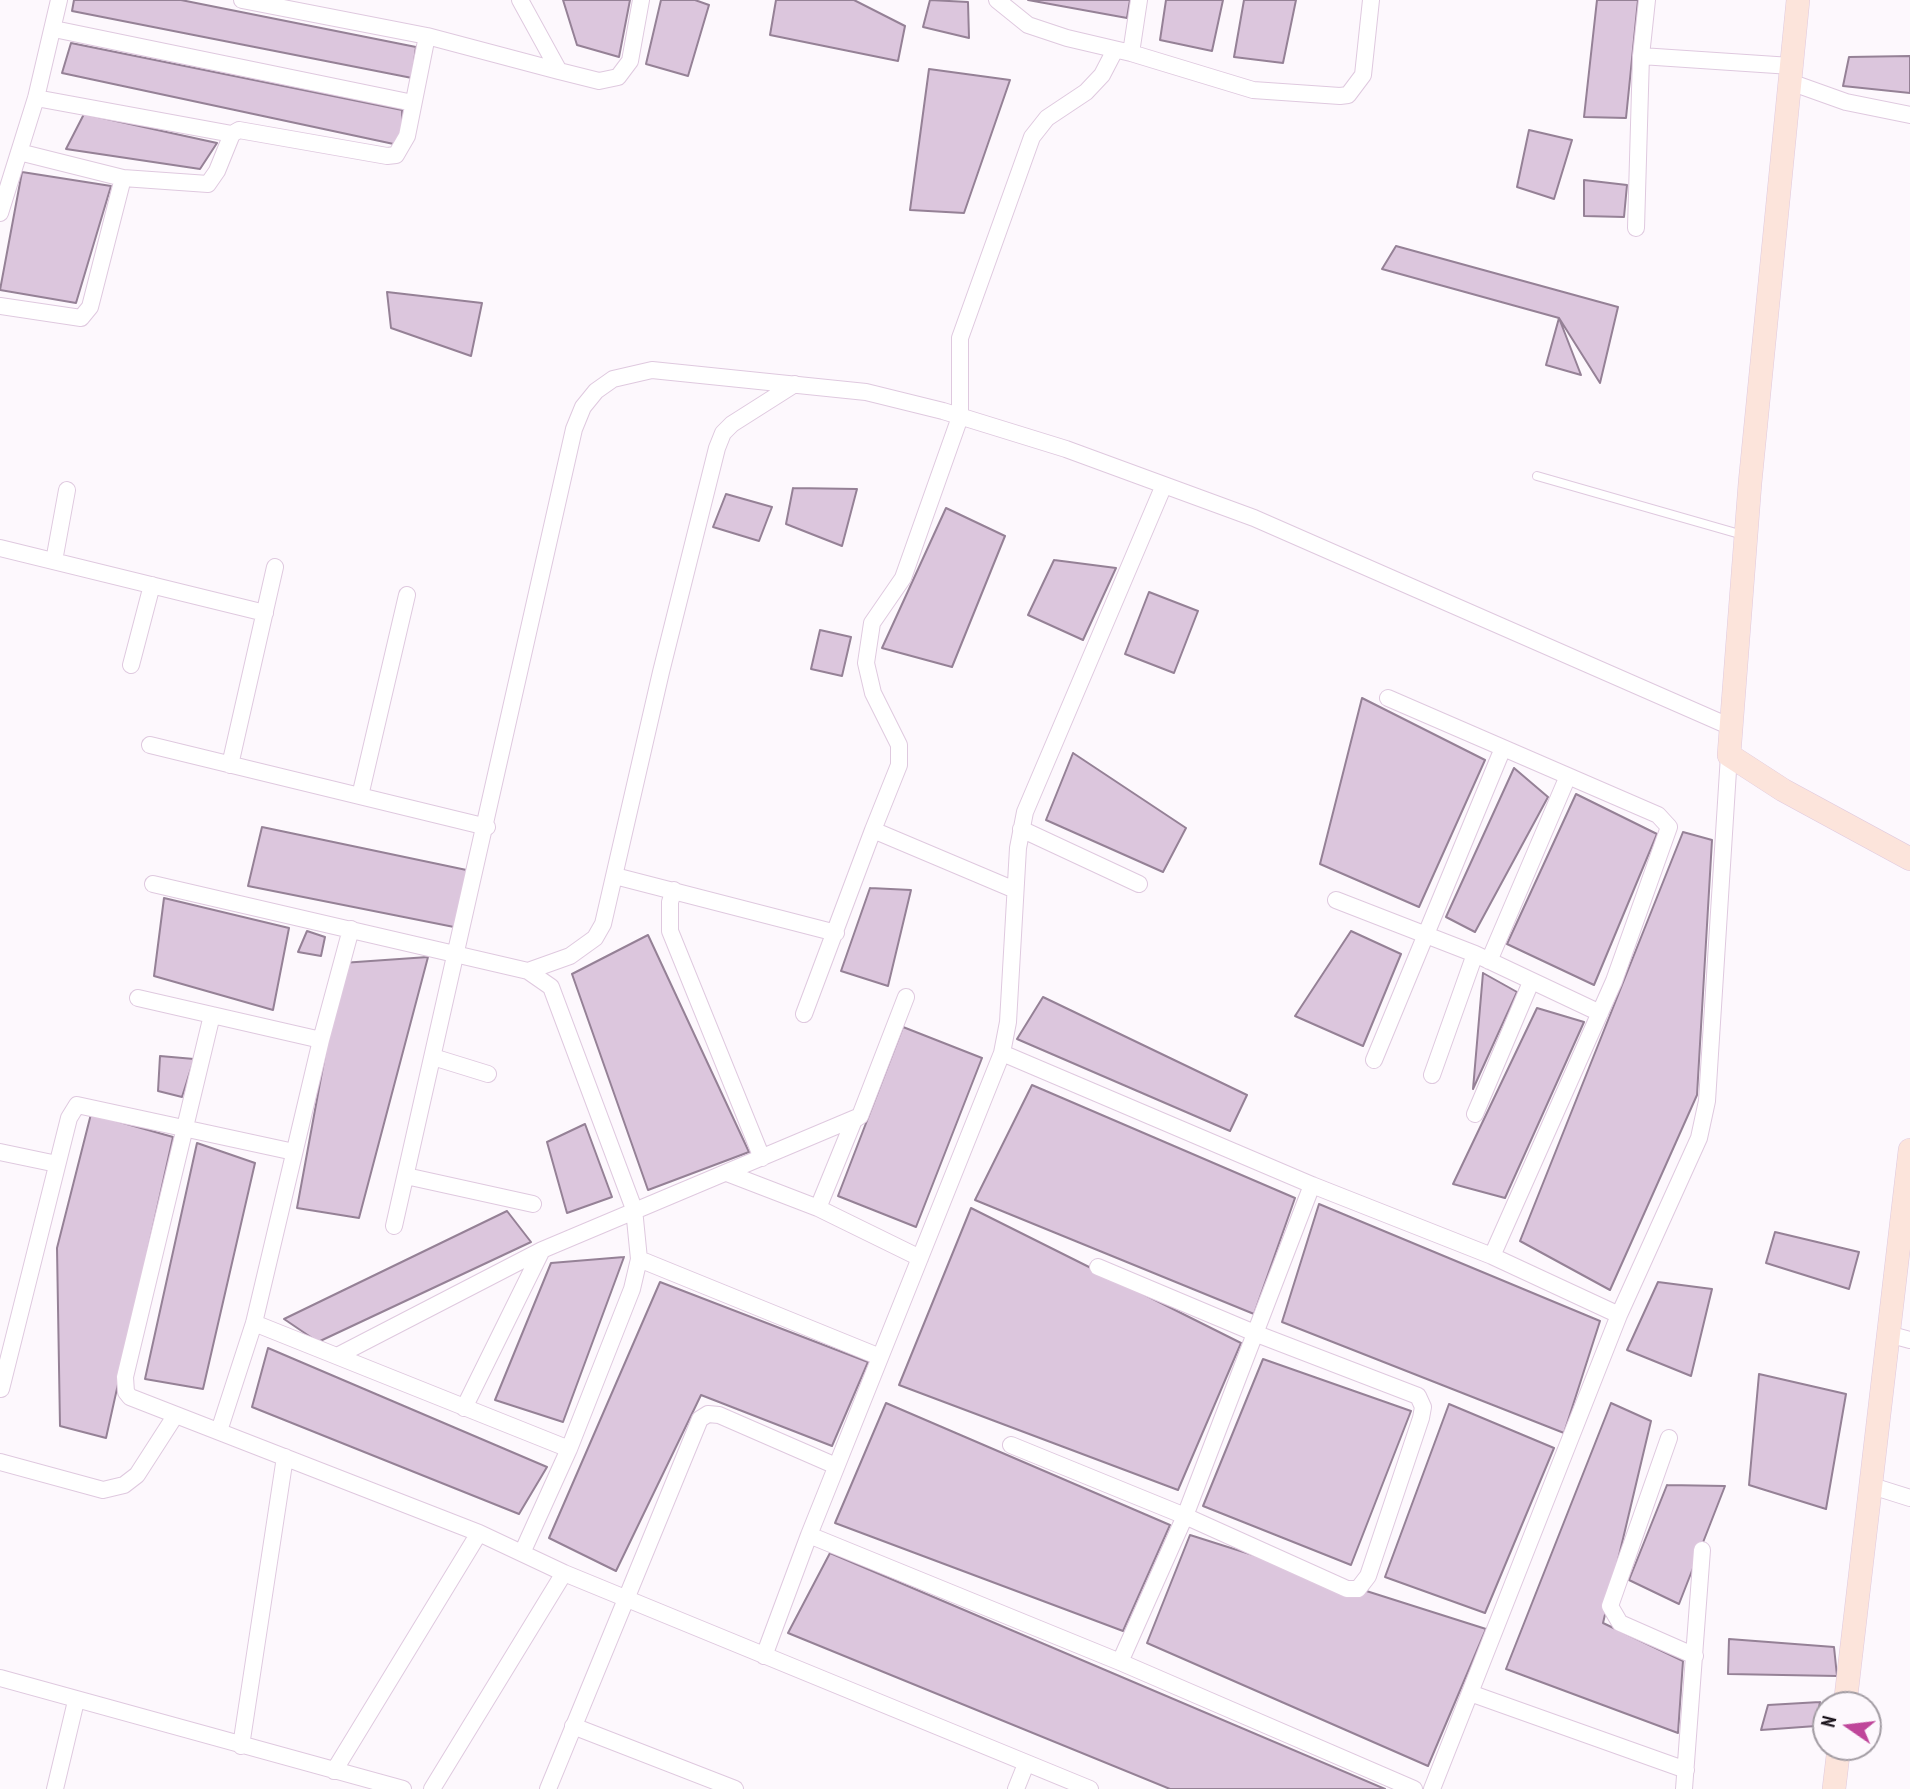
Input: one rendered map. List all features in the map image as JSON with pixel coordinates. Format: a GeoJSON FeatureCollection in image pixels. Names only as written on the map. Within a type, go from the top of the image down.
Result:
{"type":"FeatureCollection","features":[{"type":"Feature","properties":{"kind":"main road"},"geometry":{"type":"LineString","coordinates":[[1798,0],[1746,536],[1729,755],[1783,790],[1910,859]]}},
{"type":"Feature","properties":{"kind":"main road"},"geometry":{"type":"LineString","coordinates":[[1847,1691],[1872,1486],[1899,1337],[1910,1150]]}},
{"type":"Feature","properties":{"kind":"main road"},"geometry":{"type":"LineString","coordinates":[[1834,1789],[1837,1761]]}},
{"type":"Feature","properties":{"kind":"street"},"geometry":{"type":"LineString","coordinates":[[0,213],[36,97],[59,0]]}},
{"type":"Feature","properties":{"kind":"street"},"geometry":{"type":"LineString","coordinates":[[242,0],[428,36],[599,81],[618,77],[631,61],[641,0]]}},
{"type":"Feature","properties":{"kind":"street"},"geometry":{"type":"LineString","coordinates":[[520,0],[559,71]]}},
{"type":"Feature","properties":{"kind":"street"},"geometry":{"type":"LineString","coordinates":[[804,1014],[899,765],[899,745],[890,720],[873,693],[866,663],[872,623],[903,578],[960,417],[960,338],[1032,136],[1047,118],[1086,92],[1123,51],[1139,0]]}},
{"type":"Feature","properties":{"kind":"street"},"geometry":{"type":"LineString","coordinates":[[1003,2],[1028,24],[1067,38],[1123,51],[1253,90],[1282,94],[1348,95],[1363,75],[1371,0]]}},
{"type":"Feature","properties":{"kind":"street"},"geometry":{"type":"LineString","coordinates":[[1636,228],[1641,56],[1647,0]]}},
{"type":"Feature","properties":{"kind":"street"},"geometry":{"type":"LineString","coordinates":[[54,29],[413,103]]}},
{"type":"Feature","properties":{"kind":"street"},"geometry":{"type":"LineString","coordinates":[[19,152],[123,178],[208,184],[232,134],[239,130],[387,156],[401,150],[428,36]]}},
{"type":"Feature","properties":{"kind":"street"},"geometry":{"type":"LineString","coordinates":[[1641,56],[1791,74],[1846,102],[1910,115]]}},
{"type":"Feature","properties":{"kind":"street"},"geometry":{"type":"LineString","coordinates":[[36,97],[232,134]]}},
{"type":"Feature","properties":{"kind":"street"},"geometry":{"type":"LineString","coordinates":[[0,306],[73,318],[81,318],[86,313],[123,178]]}},
{"type":"Feature","properties":{"kind":"street"},"geometry":{"type":"LineString","coordinates":[[394,1226],[487,827],[574,429],[583,407],[596,391],[613,379],[652,370],[866,392],[1066,449],[1254,518],[1731,727]]}},
{"type":"Feature","properties":{"kind":"street"},"geometry":{"type":"LineString","coordinates":[[528,971],[570,956],[595,938],[603,924],[661,672],[717,448],[723,433],[732,424],[794,384]]}},
{"type":"Feature","properties":{"kind":"street"},"geometry":{"type":"LineString","coordinates":[[764,1656],[836,1466],[1002,1052],[1008,1022],[1021,829],[1029,800],[1164,485]]}},
{"type":"Feature","properties":{"kind":"street"},"geometry":{"type":"LineString","coordinates":[[54,561],[67,490]]}},
{"type":"Feature","properties":{"kind":"street"},"geometry":{"type":"LineString","coordinates":[[0,548],[265,613]]}},
{"type":"Feature","properties":{"kind":"street"},"geometry":{"type":"LineString","coordinates":[[230,765],[275,567]]}},
{"type":"Feature","properties":{"kind":"street"},"geometry":{"type":"LineString","coordinates":[[131,665],[152,585]]}},
{"type":"Feature","properties":{"kind":"street"},"geometry":{"type":"LineString","coordinates":[[360,796],[407,595]]}},
{"type":"Feature","properties":{"kind":"street"},"geometry":{"type":"LineString","coordinates":[[1388,698],[1658,815],[1669,827],[1662,853],[1600,1013],[1492,1256]]}},
{"type":"Feature","properties":{"kind":"street"},"geometry":{"type":"LineString","coordinates":[[150,746],[487,827]]}},
{"type":"Feature","properties":{"kind":"street"},"geometry":{"type":"LineString","coordinates":[[1374,1060],[1503,748]]}},
{"type":"Feature","properties":{"kind":"street"},"geometry":{"type":"LineString","coordinates":[[1432,1789],[1619,1315],[1699,1138],[1707,1101],[1729,755]]}},
{"type":"Feature","properties":{"kind":"street"},"geometry":{"type":"LineString","coordinates":[[1432,1075],[1482,958],[1568,776]]}},
{"type":"Feature","properties":{"kind":"street"},"geometry":{"type":"LineString","coordinates":[[1021,829],[1139,884]]}},
{"type":"Feature","properties":{"kind":"street"},"geometry":{"type":"LineString","coordinates":[[873,831],[1015,890]]}},
{"type":"Feature","properties":{"kind":"street"},"geometry":{"type":"LineString","coordinates":[[615,876],[836,933]]}},
{"type":"Feature","properties":{"kind":"street"},"geometry":{"type":"LineString","coordinates":[[153,884],[528,971],[551,987],[634,1209],[639,1259],[632,1289],[569,1449],[522,1553]]}},
{"type":"Feature","properties":{"kind":"street"},"geometry":{"type":"LineString","coordinates":[[674,890],[670,902],[670,930],[762,1158]]}},
{"type":"Feature","properties":{"kind":"street"},"geometry":{"type":"LineString","coordinates":[[1336,900],[1426,934],[1600,1013]]}},
{"type":"Feature","properties":{"kind":"street"},"geometry":{"type":"LineString","coordinates":[[219,1431],[254,1323],[321,1040],[351,929]]}},
{"type":"Feature","properties":{"kind":"street"},"geometry":{"type":"LineString","coordinates":[[1475,1114],[1531,982]]}},
{"type":"Feature","properties":{"kind":"street"},"geometry":{"type":"LineString","coordinates":[[818,1208],[854,1120],[860,1116],[906,997]]}},
{"type":"Feature","properties":{"kind":"street"},"geometry":{"type":"LineString","coordinates":[[138,998],[321,1040]]}},
{"type":"Feature","properties":{"kind":"street"},"geometry":{"type":"LineString","coordinates":[[212,1015],[125,1377],[126,1392],[130,1397],[479,1533],[626,1599],[1090,1789]]}},
{"type":"Feature","properties":{"kind":"street"},"geometry":{"type":"LineString","coordinates":[[1002,1052],[1312,1185],[1492,1256],[1619,1315]]}},
{"type":"Feature","properties":{"kind":"street"},"geometry":{"type":"LineString","coordinates":[[433,1058],[488,1074]]}},
{"type":"Feature","properties":{"kind":"street"},"geometry":{"type":"LineString","coordinates":[[1,1388],[69,1118],[77,1105],[294,1152]]}},
{"type":"Feature","properties":{"kind":"street"},"geometry":{"type":"LineString","coordinates":[[337,1356],[542,1250],[860,1116]]}},
{"type":"Feature","properties":{"kind":"street"},"geometry":{"type":"LineString","coordinates":[[0,1152],[57,1164]]}},
{"type":"Feature","properties":{"kind":"street"},"geometry":{"type":"LineString","coordinates":[[727,1173],[818,1208],[920,1258]]}},
{"type":"Feature","properties":{"kind":"street"},"geometry":{"type":"LineString","coordinates":[[406,1175],[533,1204]]}},
{"type":"Feature","properties":{"kind":"street"},"geometry":{"type":"LineString","coordinates":[[1120,1662],[1185,1516],[1312,1185]]}},
{"type":"Feature","properties":{"kind":"street"},"geometry":{"type":"LineString","coordinates":[[464,1408],[542,1250]]}},
{"type":"Feature","properties":{"kind":"street"},"geometry":{"type":"LineString","coordinates":[[639,1259],[880,1357]]}},
{"type":"Feature","properties":{"kind":"street"},"geometry":{"type":"LineString","coordinates":[[1011,1445],[1185,1516],[1347,1590],[1358,1589],[1368,1576],[1421,1418],[1423,1407],[1418,1396],[1257,1334],[1098,1267]]}},
{"type":"Feature","properties":{"kind":"street"},"geometry":{"type":"LineString","coordinates":[[254,1323],[569,1449]]}},
{"type":"Feature","properties":{"kind":"street"},"geometry":{"type":"LineString","coordinates":[[548,1789],[696,1427],[708,1414],[719,1415],[836,1466]]}},
{"type":"Feature","properties":{"kind":"street"},"geometry":{"type":"LineString","coordinates":[[0,1462],[103,1490],[124,1485],[137,1475],[176,1416]]}},
{"type":"Feature","properties":{"kind":"street"},"geometry":{"type":"LineString","coordinates":[[1669,1438],[1610,1606],[1620,1623],[1695,1656]]}},
{"type":"Feature","properties":{"kind":"street"},"geometry":{"type":"LineString","coordinates":[[241,1746],[285,1457]]}},
{"type":"Feature","properties":{"kind":"street"},"geometry":{"type":"LineString","coordinates":[[1872,1486],[1910,1498]]}},
{"type":"Feature","properties":{"kind":"street"},"geometry":{"type":"LineString","coordinates":[[334,1771],[479,1533]]}},
{"type":"Feature","properties":{"kind":"street"},"geometry":{"type":"LineString","coordinates":[[809,1535],[1120,1662],[1414,1789]]}},
{"type":"Feature","properties":{"kind":"street"},"geometry":{"type":"LineString","coordinates":[[1684,1789],[1702,1550]]}},
{"type":"Feature","properties":{"kind":"street"},"geometry":{"type":"LineString","coordinates":[[432,1789],[564,1573]]}},
{"type":"Feature","properties":{"kind":"street"},"geometry":{"type":"LineString","coordinates":[[0,1678],[403,1789]]}},
{"type":"Feature","properties":{"kind":"street"},"geometry":{"type":"LineString","coordinates":[[1470,1693],[1685,1770]]}},
{"type":"Feature","properties":{"kind":"street"},"geometry":{"type":"LineString","coordinates":[[55,1789],[76,1701]]}},
{"type":"Feature","properties":{"kind":"street"},"geometry":{"type":"LineString","coordinates":[[573,1726],[735,1789]]}},
{"type":"Feature","properties":{"kind":"street"},"geometry":{"type":"LineString","coordinates":[[1016,1789],[1026,1763]]}},
{"type":"Feature","properties":{"kind":"lane"},"geometry":{"type":"LineString","coordinates":[[1536,476],[1746,536]]}},
{"type":"Feature","properties":{"kind":"building"},"geometry":{"type":"Polygon","coordinates":[[[74,0],[181,0],[416,47],[412,78],[72,11],[74,0]]]}},
{"type":"Feature","properties":{"kind":"building"},"geometry":{"type":"Polygon","coordinates":[[[563,0],[630,0],[619,57],[577,45],[563,0]]]}},
{"type":"Feature","properties":{"kind":"building"},"geometry":{"type":"Polygon","coordinates":[[[661,0],[695,0],[709,5],[688,76],[646,64],[661,0]]]}},
{"type":"Feature","properties":{"kind":"building"},"geometry":{"type":"Polygon","coordinates":[[[776,0],[854,0],[905,26],[898,61],[770,35],[776,0]]]}},
{"type":"Feature","properties":{"kind":"building"},"geometry":{"type":"Polygon","coordinates":[[[930,0],[968,2],[969,38],[923,27],[930,0]]]}},
{"type":"Feature","properties":{"kind":"building"},"geometry":{"type":"Polygon","coordinates":[[[1028,0],[1130,0],[1127,18],[1028,0]]]}},
{"type":"Feature","properties":{"kind":"building"},"geometry":{"type":"Polygon","coordinates":[[[1166,0],[1223,0],[1212,51],[1160,40],[1166,0]]]}},
{"type":"Feature","properties":{"kind":"building"},"geometry":{"type":"Polygon","coordinates":[[[1244,0],[1296,0],[1283,63],[1234,57],[1244,0]]]}},
{"type":"Feature","properties":{"kind":"building"},"geometry":{"type":"Polygon","coordinates":[[[1597,0],[1638,0],[1626,118],[1584,117],[1597,0]]]}},
{"type":"Feature","properties":{"kind":"building"},"geometry":{"type":"Polygon","coordinates":[[[71,43],[402,110],[403,146],[62,73],[71,43]]]}},
{"type":"Feature","properties":{"kind":"building"},"geometry":{"type":"Polygon","coordinates":[[[1910,56],[1910,93],[1843,86],[1849,57],[1910,56]]]}},
{"type":"Feature","properties":{"kind":"building"},"geometry":{"type":"Polygon","coordinates":[[[929,69],[1010,80],[964,213],[910,210],[929,69]]]}},
{"type":"Feature","properties":{"kind":"building"},"geometry":{"type":"Polygon","coordinates":[[[84,114],[217,143],[200,169],[66,149],[84,114]]]}},
{"type":"Feature","properties":{"kind":"building"},"geometry":{"type":"Polygon","coordinates":[[[1529,130],[1572,140],[1554,199],[1517,187],[1529,130]]]}},
{"type":"Feature","properties":{"kind":"building"},"geometry":{"type":"Polygon","coordinates":[[[22,172],[111,186],[76,303],[0,290],[22,172]]]}},
{"type":"Feature","properties":{"kind":"building"},"geometry":{"type":"Polygon","coordinates":[[[1584,180],[1627,185],[1624,217],[1584,216],[1584,180]]]}},
{"type":"Feature","properties":{"kind":"building"},"geometry":{"type":"Polygon","coordinates":[[[1396,246],[1618,307],[1600,383],[1559,318],[1382,269],[1396,246]]]}},
{"type":"Feature","properties":{"kind":"building"},"geometry":{"type":"Polygon","coordinates":[[[387,292],[482,303],[471,356],[391,328],[387,292]]]}},
{"type":"Feature","properties":{"kind":"building"},"geometry":{"type":"Polygon","coordinates":[[[1559,318],[1581,375],[1546,365],[1559,318]]]}},
{"type":"Feature","properties":{"kind":"building"},"geometry":{"type":"Polygon","coordinates":[[[793,488],[857,489],[842,546],[786,524],[793,488]]]}},
{"type":"Feature","properties":{"kind":"building"},"geometry":{"type":"Polygon","coordinates":[[[726,494],[772,507],[759,541],[713,527],[726,494]]]}},
{"type":"Feature","properties":{"kind":"building"},"geometry":{"type":"Polygon","coordinates":[[[946,508],[1005,536],[952,667],[882,648],[946,508]]]}},
{"type":"Feature","properties":{"kind":"building"},"geometry":{"type":"Polygon","coordinates":[[[1054,560],[1116,568],[1083,640],[1028,615],[1054,560]]]}},
{"type":"Feature","properties":{"kind":"building"},"geometry":{"type":"Polygon","coordinates":[[[1149,592],[1198,611],[1174,673],[1125,654],[1149,592]]]}},
{"type":"Feature","properties":{"kind":"building"},"geometry":{"type":"Polygon","coordinates":[[[820,630],[851,637],[842,676],[811,669],[820,630]]]}},
{"type":"Feature","properties":{"kind":"building"},"geometry":{"type":"Polygon","coordinates":[[[1362,698],[1485,760],[1419,907],[1320,864],[1362,698]]]}},
{"type":"Feature","properties":{"kind":"building"},"geometry":{"type":"Polygon","coordinates":[[[1073,753],[1186,828],[1163,872],[1046,820],[1073,753]]]}},
{"type":"Feature","properties":{"kind":"building"},"geometry":{"type":"Polygon","coordinates":[[[1514,768],[1548,797],[1475,932],[1446,917],[1514,768]]]}},
{"type":"Feature","properties":{"kind":"building"},"geometry":{"type":"Polygon","coordinates":[[[1576,794],[1657,834],[1594,985],[1507,944],[1576,794]]]}},
{"type":"Feature","properties":{"kind":"building"},"geometry":{"type":"Polygon","coordinates":[[[262,827],[476,872],[454,927],[248,886],[262,827]]]}},
{"type":"Feature","properties":{"kind":"building"},"geometry":{"type":"Polygon","coordinates":[[[1683,832],[1712,840],[1697,1095],[1610,1290],[1520,1241],[1683,832]]]}},
{"type":"Feature","properties":{"kind":"building"},"geometry":{"type":"Polygon","coordinates":[[[870,888],[911,890],[888,986],[841,971],[870,888]]]}},
{"type":"Feature","properties":{"kind":"building"},"geometry":{"type":"Polygon","coordinates":[[[164,898],[289,928],[273,1010],[154,976],[164,898]]]}},
{"type":"Feature","properties":{"kind":"building"},"geometry":{"type":"Polygon","coordinates":[[[307,931],[325,937],[321,956],[298,952],[307,931]]]}},
{"type":"Feature","properties":{"kind":"building"},"geometry":{"type":"Polygon","coordinates":[[[1351,931],[1401,954],[1363,1046],[1295,1016],[1351,931]]]}},
{"type":"Feature","properties":{"kind":"building"},"geometry":{"type":"Polygon","coordinates":[[[648,935],[749,1152],[648,1190],[572,974],[648,935]]]}},
{"type":"Feature","properties":{"kind":"building"},"geometry":{"type":"Polygon","coordinates":[[[428,957],[359,1218],[297,1208],[342,963],[428,957]]]}},
{"type":"Feature","properties":{"kind":"building"},"geometry":{"type":"Polygon","coordinates":[[[1483,973],[1517,992],[1473,1089],[1483,973]]]}},
{"type":"Feature","properties":{"kind":"building"},"geometry":{"type":"Polygon","coordinates":[[[1043,997],[1247,1095],[1230,1131],[1017,1039],[1043,997]]]}},
{"type":"Feature","properties":{"kind":"building"},"geometry":{"type":"Polygon","coordinates":[[[1537,1008],[1584,1022],[1505,1198],[1453,1184],[1537,1008]]]}},
{"type":"Feature","properties":{"kind":"building"},"geometry":{"type":"Polygon","coordinates":[[[903,1027],[982,1058],[916,1227],[838,1196],[903,1027]]]}},
{"type":"Feature","properties":{"kind":"building"},"geometry":{"type":"Polygon","coordinates":[[[160,1056],[194,1059],[182,1097],[158,1091],[160,1056]]]}},
{"type":"Feature","properties":{"kind":"building"},"geometry":{"type":"Polygon","coordinates":[[[1032,1085],[1295,1198],[1254,1314],[975,1200],[1032,1085]]]}},
{"type":"Feature","properties":{"kind":"building"},"geometry":{"type":"Polygon","coordinates":[[[91,1114],[173,1137],[106,1438],[60,1426],[57,1248],[91,1114]]]}},
{"type":"Feature","properties":{"kind":"building"},"geometry":{"type":"Polygon","coordinates":[[[585,1124],[612,1197],[567,1213],[547,1142],[585,1124]]]}},
{"type":"Feature","properties":{"kind":"building"},"geometry":{"type":"Polygon","coordinates":[[[197,1143],[255,1163],[203,1389],[145,1379],[197,1143]]]}},
{"type":"Feature","properties":{"kind":"building"},"geometry":{"type":"Polygon","coordinates":[[[1319,1204],[1600,1321],[1564,1433],[1282,1322],[1319,1204]]]}},
{"type":"Feature","properties":{"kind":"building"},"geometry":{"type":"Polygon","coordinates":[[[971,1208],[1241,1343],[1178,1490],[899,1385],[971,1208]]]}},
{"type":"Feature","properties":{"kind":"building"},"geometry":{"type":"Polygon","coordinates":[[[507,1211],[531,1242],[318,1342],[284,1319],[507,1211]]]}},
{"type":"Feature","properties":{"kind":"building"},"geometry":{"type":"Polygon","coordinates":[[[1775,1232],[1859,1252],[1849,1289],[1766,1263],[1775,1232]]]}},
{"type":"Feature","properties":{"kind":"building"},"geometry":{"type":"Polygon","coordinates":[[[624,1257],[563,1422],[495,1400],[551,1263],[624,1257]]]}},
{"type":"Feature","properties":{"kind":"building"},"geometry":{"type":"Polygon","coordinates":[[[660,1282],[868,1362],[832,1446],[701,1395],[616,1571],[549,1538],[660,1282]]]}},
{"type":"Feature","properties":{"kind":"building"},"geometry":{"type":"Polygon","coordinates":[[[1658,1282],[1712,1289],[1691,1376],[1627,1350],[1658,1282]]]}},
{"type":"Feature","properties":{"kind":"building"},"geometry":{"type":"Polygon","coordinates":[[[268,1348],[547,1467],[519,1514],[252,1407],[268,1348]]]}},
{"type":"Feature","properties":{"kind":"building"},"geometry":{"type":"Polygon","coordinates":[[[1263,1359],[1411,1411],[1351,1565],[1203,1506],[1263,1359]]]}},
{"type":"Feature","properties":{"kind":"building"},"geometry":{"type":"Polygon","coordinates":[[[1759,1374],[1846,1394],[1826,1509],[1749,1485],[1759,1374]]]}},
{"type":"Feature","properties":{"kind":"building"},"geometry":{"type":"Polygon","coordinates":[[[886,1403],[1170,1525],[1123,1631],[835,1523],[886,1403]]]}},
{"type":"Feature","properties":{"kind":"building"},"geometry":{"type":"Polygon","coordinates":[[[1611,1403],[1651,1421],[1603,1623],[1683,1661],[1678,1733],[1506,1669],[1611,1403]]]}},
{"type":"Feature","properties":{"kind":"building"},"geometry":{"type":"Polygon","coordinates":[[[1449,1404],[1554,1448],[1485,1613],[1385,1577],[1449,1404]]]}},
{"type":"Feature","properties":{"kind":"building"},"geometry":{"type":"Polygon","coordinates":[[[1667,1485],[1725,1486],[1679,1604],[1629,1580],[1667,1485]]]}},
{"type":"Feature","properties":{"kind":"building"},"geometry":{"type":"Polygon","coordinates":[[[1190,1535],[1486,1629],[1428,1766],[1147,1643],[1190,1535]]]}},
{"type":"Feature","properties":{"kind":"building"},"geometry":{"type":"Polygon","coordinates":[[[830,1553],[1385,1789],[1170,1789],[788,1633],[830,1553]]]}},
{"type":"Feature","properties":{"kind":"building"},"geometry":{"type":"Polygon","coordinates":[[[1729,1639],[1834,1647],[1837,1676],[1728,1674],[1729,1639]]]}},
{"type":"Feature","properties":{"kind":"building"},"geometry":{"type":"Polygon","coordinates":[[[1812,1702],[1812,1726],[1761,1730],[1768,1705],[1812,1702]]]}}]}
